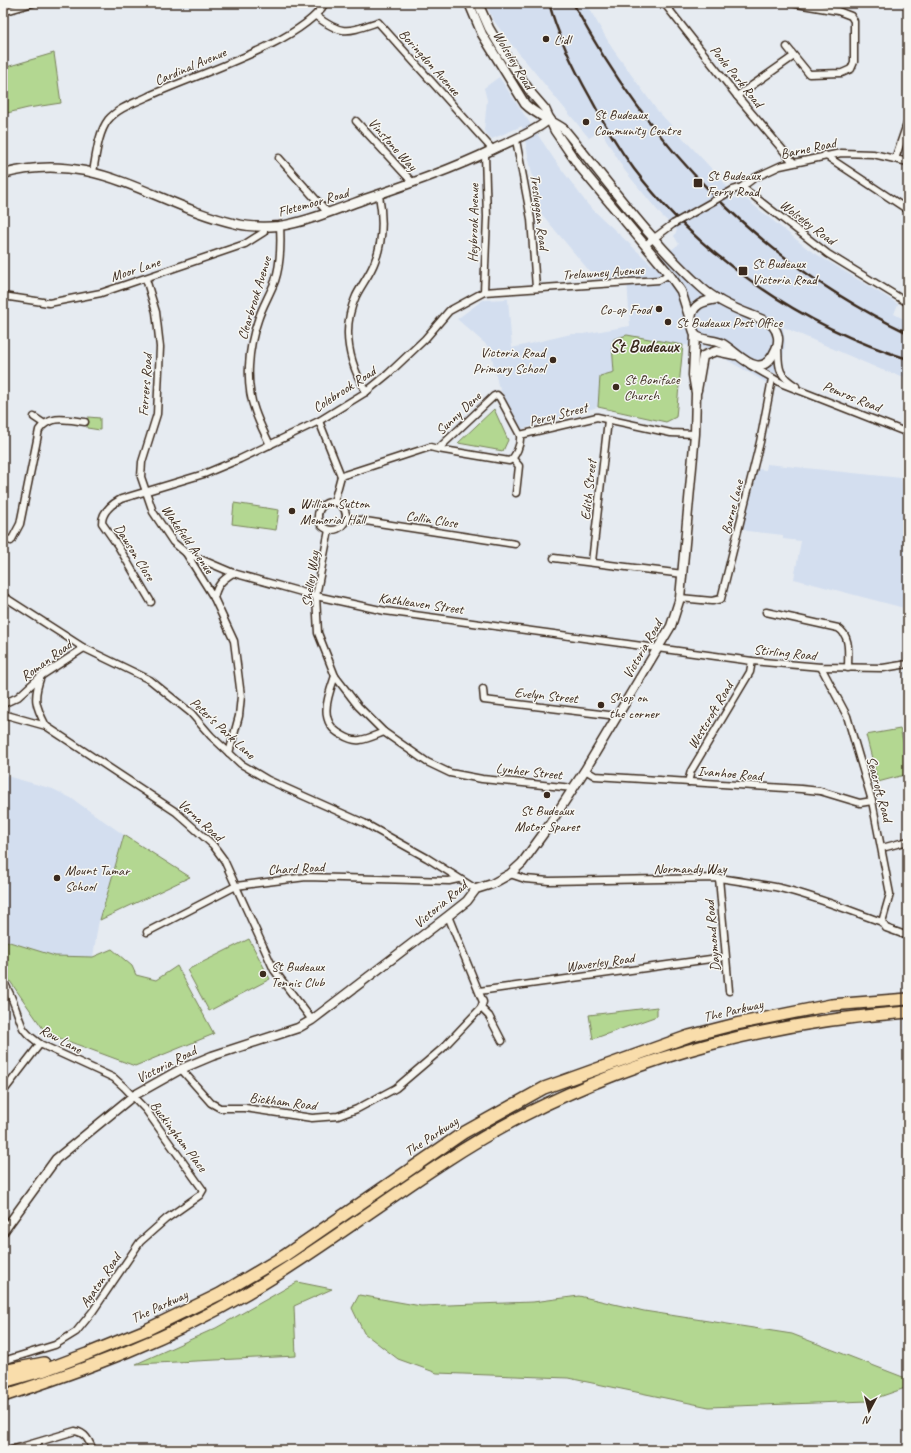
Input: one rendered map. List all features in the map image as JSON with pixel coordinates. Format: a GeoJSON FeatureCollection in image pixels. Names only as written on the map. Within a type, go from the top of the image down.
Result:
{"type":"FeatureCollection","features":[{"type":"Feature","properties":{"kind":"highway","name":"The Parkway"},"geometry":{"type":"LineString","coordinates":[[3,1382],[42,1371],[87,1354],[146,1330],[220,1294],[284,1256],[463,1132],[544,1088],[689,1036],[736,1024],[831,1005],[908,999]]}},
{"type":"Feature","properties":{"kind":"highway","name":"The Parkway"},"geometry":{"type":"LineString","coordinates":[[3,1396],[118,1356],[194,1321],[246,1294],[297,1263],[408,1186],[484,1137],[558,1098],[620,1073],[682,1051],[730,1038],[828,1019],[908,1012]]}},
{"type":"Feature","properties":{"kind":"highway"},"geometry":{"type":"LineString","coordinates":[[3,1371],[87,1354]]}},
{"type":"Feature","properties":{"kind":"street"},"geometry":{"type":"LineString","coordinates":[[3,12],[33,3]]}},
{"type":"Feature","properties":{"kind":"street"},"geometry":{"type":"LineString","coordinates":[[314,3],[321,10]]}},
{"type":"Feature","properties":{"kind":"street","name":"Cardinal Avenue"},"geometry":{"type":"LineString","coordinates":[[93,172],[102,133],[107,121],[114,113],[293,33],[316,16],[325,3]]}},
{"type":"Feature","properties":{"kind":"street","name":"Wolseley Road"},"geometry":{"type":"LineString","coordinates":[[469,3],[482,34],[525,104],[534,113],[550,119],[564,129],[653,239],[702,288],[717,299],[772,325]]}},
{"type":"Feature","properties":{"kind":"street","name":"Wolseley Road"},"geometry":{"type":"LineString","coordinates":[[478,3],[504,53],[532,94],[545,109],[555,131],[578,166],[669,274],[681,291],[691,322]]}},
{"type":"Feature","properties":{"kind":"street","name":"Poole Park Road"},"geometry":{"type":"LineString","coordinates":[[664,3],[737,96],[794,162]]}},
{"type":"Feature","properties":{"kind":"street"},"geometry":{"type":"LineString","coordinates":[[787,47],[809,74],[815,75],[849,71],[854,62],[854,26],[851,16],[845,12],[791,3]]}},
{"type":"Feature","properties":{"kind":"street","name":"Boringdon Avenue"},"geometry":{"type":"LineString","coordinates":[[316,16],[338,30],[361,28],[378,22],[493,150]]}},
{"type":"Feature","properties":{"kind":"street"},"geometry":{"type":"LineString","coordinates":[[737,96],[794,56]]}},
{"type":"Feature","properties":{"kind":"street","name":"Fletemoor Road"},"geometry":{"type":"LineString","coordinates":[[3,174],[32,168],[58,167],[93,172],[118,178],[212,217],[239,225],[280,226],[328,213],[485,155],[534,132],[550,119]]}},
{"type":"Feature","properties":{"kind":"street","name":"Vinstone Way"},"geometry":{"type":"LineString","coordinates":[[356,121],[412,183]]}},
{"type":"Feature","properties":{"kind":"street"},"geometry":{"type":"LineString","coordinates":[[895,159],[908,121]]}},
{"type":"Feature","properties":{"kind":"street","name":"Tresluggan Road"},"geometry":{"type":"LineString","coordinates":[[516,140],[531,218],[536,288]]}},
{"type":"Feature","properties":{"kind":"street","name":"Barne Road"},"geometry":{"type":"LineString","coordinates":[[742,187],[754,178],[780,166],[841,153],[873,154],[908,162]]}},
{"type":"Feature","properties":{"kind":"street","name":"Heybrook Avenue"},"geometry":{"type":"LineString","coordinates":[[484,292],[487,217],[485,155]]}},
{"type":"Feature","properties":{"kind":"street"},"geometry":{"type":"LineString","coordinates":[[824,156],[908,210]]}},
{"type":"Feature","properties":{"kind":"street"},"geometry":{"type":"LineString","coordinates":[[279,158],[328,213]]}},
{"type":"Feature","properties":{"kind":"street"},"geometry":{"type":"LineString","coordinates":[[645,246],[674,224],[733,190],[742,187]]}},
{"type":"Feature","properties":{"kind":"street","name":"Wolseley Road"},"geometry":{"type":"LineString","coordinates":[[742,187],[828,254],[908,303]]}},
{"type":"Feature","properties":{"kind":"street"},"geometry":{"type":"LineString","coordinates":[[366,392],[350,360],[347,343],[348,325],[350,310],[376,261],[379,248],[382,215],[379,195]]}},
{"type":"Feature","properties":{"kind":"street","name":"Moor Lane"},"geometry":{"type":"LineString","coordinates":[[3,296],[49,303],[101,293],[146,279],[245,244],[264,232],[264,226]]}},
{"type":"Feature","properties":{"kind":"street","name":"Clearbrook Avenue"},"geometry":{"type":"LineString","coordinates":[[270,445],[255,410],[249,384],[250,362],[253,337],[258,320],[275,280],[279,262],[280,226]]}},
{"type":"Feature","properties":{"kind":"street","name":"Trelawney Avenue"},"geometry":{"type":"LineString","coordinates":[[536,288],[659,280],[669,274]]}},
{"type":"Feature","properties":{"kind":"street","name":"Ferrers Road"},"geometry":{"type":"LineString","coordinates":[[145,493],[141,477],[142,462],[157,414],[160,347],[156,312],[146,279]]}},
{"type":"Feature","properties":{"kind":"street","name":"Colebrook Road"},"geometry":{"type":"LineString","coordinates":[[145,493],[204,474],[270,445],[319,421],[366,392],[410,354],[449,311],[484,292],[536,288]]}},
{"type":"Feature","properties":{"kind":"street"},"geometry":{"type":"LineString","coordinates":[[691,322],[692,310],[698,305],[717,299]]}},
{"type":"Feature","properties":{"kind":"street","name":"Victoria Road"},"geometry":{"type":"LineString","coordinates":[[691,322],[695,334],[693,375],[696,393]]}},
{"type":"Feature","properties":{"kind":"street","name":"Pemros Road"},"geometry":{"type":"LineString","coordinates":[[772,325],[778,336],[780,371],[788,381],[808,392]]}},
{"type":"Feature","properties":{"kind":"street","name":"Pemros Road"},"geometry":{"type":"LineString","coordinates":[[695,334],[704,340],[724,344],[737,356],[772,379],[808,392],[908,433]]}},
{"type":"Feature","properties":{"kind":"street"},"geometry":{"type":"LineString","coordinates":[[748,364],[762,364],[768,360],[776,349],[778,342]]}},
{"type":"Feature","properties":{"kind":"street","name":"Victoria Road"},"geometry":{"type":"LineString","coordinates":[[3,1232],[56,1158],[133,1096],[181,1069],[212,1056],[298,1028],[312,1020],[467,901],[476,889],[492,884],[510,874],[522,863],[546,830],[585,770],[671,626],[680,598],[683,574],[695,434],[696,393],[703,356],[716,350],[737,356]]}},
{"type":"Feature","properties":{"kind":"street","name":"Barne Lane"},"geometry":{"type":"LineString","coordinates":[[680,598],[712,601],[721,599],[760,442],[772,379]]}},
{"type":"Feature","properties":{"kind":"street","name":"Sunny Dene"},"geometry":{"type":"LineString","coordinates":[[438,449],[494,396],[500,398],[520,436]]}},
{"type":"Feature","properties":{"kind":"street"},"geometry":{"type":"LineString","coordinates":[[34,417],[44,423]]}},
{"type":"Feature","properties":{"kind":"street","name":"Percy Street"},"geometry":{"type":"LineString","coordinates":[[520,436],[597,417],[652,427],[671,433],[695,434]]}},
{"type":"Feature","properties":{"kind":"street"},"geometry":{"type":"LineString","coordinates":[[3,536],[11,541],[20,524],[39,430],[44,423],[56,419],[85,422]]}},
{"type":"Feature","properties":{"kind":"street","name":"Edith Street"},"geometry":{"type":"LineString","coordinates":[[592,562],[608,420]]}},
{"type":"Feature","properties":{"kind":"street"},"geometry":{"type":"LineString","coordinates":[[319,421],[341,476],[334,502]]}},
{"type":"Feature","properties":{"kind":"street"},"geometry":{"type":"LineString","coordinates":[[516,493],[519,466],[513,459],[521,441],[520,436]]}},
{"type":"Feature","properties":{"kind":"street","name":"Sunny Dene"},"geometry":{"type":"LineString","coordinates":[[341,476],[430,447],[509,461],[513,459]]}},
{"type":"Feature","properties":{"kind":"street","name":"Wakefield Avenue"},"geometry":{"type":"LineString","coordinates":[[145,493],[160,525],[173,542],[186,553],[214,598],[234,642],[241,696],[239,716],[229,753]]}},
{"type":"Feature","properties":{"kind":"street","name":"Dawson Close"},"geometry":{"type":"LineString","coordinates":[[145,493],[121,499],[112,504],[102,519],[102,523],[118,546],[152,602]]}},
{"type":"Feature","properties":{"kind":"street"},"geometry":{"type":"LineString","coordinates":[[334,502],[341,506],[346,518],[338,529],[329,530],[321,525],[318,516],[321,508],[334,502]]}},
{"type":"Feature","properties":{"kind":"street","name":"Collin Close"},"geometry":{"type":"LineString","coordinates":[[346,518],[515,544]]}},
{"type":"Feature","properties":{"kind":"street","name":"Shelley Way"},"geometry":{"type":"LineString","coordinates":[[329,530],[316,596],[318,633],[335,676],[358,706],[384,732],[427,762],[450,773],[482,779]]}},
{"type":"Feature","properties":{"kind":"street","name":"Kathleaven Street"},"geometry":{"type":"LineString","coordinates":[[186,553],[233,573],[316,596],[385,611],[659,647]]}},
{"type":"Feature","properties":{"kind":"street"},"geometry":{"type":"LineString","coordinates":[[554,558],[683,574]]}},
{"type":"Feature","properties":{"kind":"street","name":"Wakefield Avenue"},"geometry":{"type":"LineString","coordinates":[[214,598],[216,587],[223,579],[233,573]]}},
{"type":"Feature","properties":{"kind":"street","name":"Peter's Park Lane"},"geometry":{"type":"LineString","coordinates":[[3,596],[84,648],[150,680],[191,712],[211,736],[241,764],[268,780],[364,823],[427,858],[476,889]]}},
{"type":"Feature","properties":{"kind":"street"},"geometry":{"type":"LineString","coordinates":[[771,620],[769,612],[838,628],[845,632],[847,641],[848,668]]}},
{"type":"Feature","properties":{"kind":"street","name":"Stirling Road"},"geometry":{"type":"LineString","coordinates":[[659,647],[752,661],[821,667],[883,668],[908,664]]}},
{"type":"Feature","properties":{"kind":"street","name":"Roman Road"},"geometry":{"type":"LineString","coordinates":[[3,704],[18,697],[41,676],[84,648]]}},
{"type":"Feature","properties":{"kind":"street","name":"Westcroft Road"},"geometry":{"type":"LineString","coordinates":[[688,782],[691,771],[750,672],[752,661]]}},
{"type":"Feature","properties":{"kind":"street","name":"Seacroft Road"},"geometry":{"type":"LineString","coordinates":[[821,667],[847,716],[872,801],[890,894],[882,922]]}},
{"type":"Feature","properties":{"kind":"street","name":"Verna Road"},"geometry":{"type":"LineString","coordinates":[[41,676],[36,691],[36,707],[46,726]]}},
{"type":"Feature","properties":{"kind":"street"},"geometry":{"type":"LineString","coordinates":[[335,676],[326,703],[326,714],[330,725],[338,733],[348,739],[358,740],[384,732]]}},
{"type":"Feature","properties":{"kind":"street","name":"Evelyn Street"},"geometry":{"type":"LineString","coordinates":[[483,689],[484,700],[617,716]]}},
{"type":"Feature","properties":{"kind":"street","name":"Verna Road"},"geometry":{"type":"LineString","coordinates":[[3,714],[46,726],[176,812],[213,845],[224,860],[274,970],[312,1020]]}},
{"type":"Feature","properties":{"kind":"street","name":"Ivanhoe Road"},"geometry":{"type":"LineString","coordinates":[[585,770],[595,776],[820,791],[860,803],[872,801]]}},
{"type":"Feature","properties":{"kind":"street","name":"Lynher Street"},"geometry":{"type":"LineString","coordinates":[[482,779],[573,788]]}},
{"type":"Feature","properties":{"kind":"street"},"geometry":{"type":"LineString","coordinates":[[882,848],[908,841]]}},
{"type":"Feature","properties":{"kind":"street","name":"Normandy Way"},"geometry":{"type":"LineString","coordinates":[[510,874],[526,879],[549,881],[719,878],[780,888],[882,922],[886,928],[908,936]]}},
{"type":"Feature","properties":{"kind":"street","name":"Chard Road"},"geometry":{"type":"LineString","coordinates":[[147,932],[236,886],[306,877],[449,881],[458,879]]}},
{"type":"Feature","properties":{"kind":"street","name":"Daymond Road"},"geometry":{"type":"LineString","coordinates":[[719,878],[729,991]]}},
{"type":"Feature","properties":{"kind":"street"},"geometry":{"type":"LineString","coordinates":[[448,916],[483,1002],[481,1008],[488,1016],[502,1041]]}},
{"type":"Feature","properties":{"kind":"street","name":"Waverley Road"},"geometry":{"type":"LineString","coordinates":[[479,991],[725,957]]}},
{"type":"Feature","properties":{"kind":"street","name":"Row Lane"},"geometry":{"type":"LineString","coordinates":[[3,980],[15,1002],[24,1029],[40,1044],[114,1078],[133,1096]]}},
{"type":"Feature","properties":{"kind":"street","name":"Bickham Road"},"geometry":{"type":"LineString","coordinates":[[181,1069],[211,1102],[220,1108],[245,1108],[312,1118],[338,1116],[357,1109],[396,1088],[443,1048],[481,1008]]}},
{"type":"Feature","properties":{"kind":"street"},"geometry":{"type":"LineString","coordinates":[[3,1092],[40,1044]]}},
{"type":"Feature","properties":{"kind":"street"},"geometry":{"type":"LineString","coordinates":[[3,1080],[8,1085]]}},
{"type":"Feature","properties":{"kind":"street","name":"Buckingham Place"},"geometry":{"type":"LineString","coordinates":[[133,1096],[201,1185],[203,1190]]}},
{"type":"Feature","properties":{"kind":"street","name":"Agaton Road"},"geometry":{"type":"LineString","coordinates":[[3,1361],[55,1345],[76,1332],[93,1311],[140,1242],[166,1219],[200,1195],[203,1190]]}},
{"type":"Feature","properties":{"kind":"street"},"geometry":{"type":"LineString","coordinates":[[11,1450],[75,1432],[81,1432],[86,1437],[93,1450]]}},
{"type":"Feature","properties":{"kind":"shaded area"},"geometry":{"type":"Polygon","coordinates":[[[485,3],[586,3],[612,48],[656,109],[722,180],[735,198],[746,199],[808,249],[898,304],[894,314],[908,321],[908,378],[882,370],[783,327],[785,345],[782,364],[767,383],[708,349],[627,335],[612,345],[614,372],[600,376],[598,407],[522,429],[498,385],[490,348],[457,319],[483,300],[508,299],[512,348],[571,334],[583,334],[630,326],[627,279],[596,279],[540,212],[522,126],[492,139],[484,131],[487,100],[484,88],[499,77],[554,159],[588,205],[652,265],[679,244],[674,236],[677,230],[662,216],[625,171],[601,131],[589,138],[508,40],[494,21],[485,3]]]}},
{"type":"Feature","properties":{"kind":"shaded area"},"geometry":{"type":"Polygon","coordinates":[[[767,464],[901,478],[908,525],[908,609],[794,579],[801,541],[783,539],[783,535],[747,531],[744,529],[743,524],[758,469],[766,470],[767,464]]]}},
{"type":"Feature","properties":{"kind":"shaded area","name":"Mount Tamar School"},"geometry":{"type":"Polygon","coordinates":[[[3,775],[53,789],[71,798],[124,835],[98,925],[93,957],[55,956],[3,940],[3,775]]]}},
{"type":"Feature","properties":{"kind":"green space"},"geometry":{"type":"Polygon","coordinates":[[[54,53],[61,103],[28,108],[3,114],[3,68],[54,53]]]}},
{"type":"Feature","properties":{"kind":"green space"},"geometry":{"type":"Polygon","coordinates":[[[627,335],[683,345],[676,417],[666,422],[598,407],[600,376],[614,372],[612,345],[614,339],[627,335]]]}},
{"type":"Feature","properties":{"kind":"green space"},"geometry":{"type":"Polygon","coordinates":[[[494,409],[508,440],[503,451],[458,443],[494,409]]]}},
{"type":"Feature","properties":{"kind":"green space"},"geometry":{"type":"Polygon","coordinates":[[[88,417],[100,418],[100,430],[87,428],[88,417]]]}},
{"type":"Feature","properties":{"kind":"green space"},"geometry":{"type":"Polygon","coordinates":[[[234,503],[279,510],[276,530],[232,524],[234,503]]]}},
{"type":"Feature","properties":{"kind":"green space"},"geometry":{"type":"Polygon","coordinates":[[[900,729],[908,759],[908,774],[878,782],[866,735],[900,729]]]}},
{"type":"Feature","properties":{"kind":"green space"},"geometry":{"type":"Polygon","coordinates":[[[124,835],[190,877],[100,920],[124,835]]]}},
{"type":"Feature","properties":{"kind":"green space"},"geometry":{"type":"Polygon","coordinates":[[[249,939],[270,979],[209,1011],[187,970],[249,939]]]}},
{"type":"Feature","properties":{"kind":"green space"},"geometry":{"type":"Polygon","coordinates":[[[3,940],[55,956],[93,957],[112,949],[132,966],[136,975],[156,980],[177,966],[214,1034],[135,1066],[46,1033],[3,971],[3,940]]]}},
{"type":"Feature","properties":{"kind":"green space"},"geometry":{"type":"Polygon","coordinates":[[[657,1007],[657,1016],[593,1039],[589,1015],[657,1007]]]}},
{"type":"Feature","properties":{"kind":"green space"},"geometry":{"type":"Polygon","coordinates":[[[297,1282],[332,1289],[294,1306],[296,1356],[136,1364],[216,1328],[297,1282]]]}},
{"type":"Feature","properties":{"kind":"green space"},"geometry":{"type":"Polygon","coordinates":[[[359,1295],[421,1306],[533,1302],[579,1296],[644,1311],[792,1334],[908,1379],[908,1387],[868,1401],[709,1407],[568,1378],[437,1373],[398,1359],[364,1333],[352,1308],[359,1295]]]}},
{"type":"Feature","properties":{"kind":"railway"},"geometry":{"type":"LineString","coordinates":[[549,3],[561,39],[572,63],[616,143],[634,169],[661,201],[690,231],[722,259],[757,285],[793,308],[830,328],[869,345],[908,359]]}},
{"type":"Feature","properties":{"kind":"railway"},"geometry":{"type":"LineString","coordinates":[[573,3],[603,55],[636,104],[673,151],[714,195],[758,235],[805,272],[855,305],[908,333]]}},
{"type":"Feature","properties":{"kind":"place","name":"Lidl"},"geometry":{"type":"Point","coordinates":[546,39]}},
{"type":"Feature","properties":{"kind":"place","name":"St Budeaux Community Centre"},"geometry":{"type":"Point","coordinates":[586,122]}},
{"type":"Feature","properties":{"kind":"place","name":"St Budeaux Ferry Road"},"geometry":{"type":"Point","coordinates":[698,183]}},
{"type":"Feature","properties":{"kind":"place","name":"St Budeaux Victoria Road"},"geometry":{"type":"Point","coordinates":[743,271]}},
{"type":"Feature","properties":{"kind":"place","name":"Co-op Food"},"geometry":{"type":"Point","coordinates":[659,309]}},
{"type":"Feature","properties":{"kind":"place","name":"St Budeaux Post Office"},"geometry":{"type":"Point","coordinates":[668,322]}},
{"type":"Feature","properties":{"kind":"place","name":"Victoria Road Primary School"},"geometry":{"type":"Point","coordinates":[553,360]}},
{"type":"Feature","properties":{"kind":"place","name":"St Boniface Church"},"geometry":{"type":"Point","coordinates":[616,387]}},
{"type":"Feature","properties":{"kind":"place","name":"William Sutton Memorial Hall"},"geometry":{"type":"Point","coordinates":[292,511]}},
{"type":"Feature","properties":{"kind":"place","name":"Shop on the corner"},"geometry":{"type":"Point","coordinates":[601,705]}},
{"type":"Feature","properties":{"kind":"place","name":"St Budeaux Motor Spares"},"geometry":{"type":"Point","coordinates":[547,795]}},
{"type":"Feature","properties":{"kind":"place","name":"Mount Tamar School"},"geometry":{"type":"Point","coordinates":[57,878]}},
{"type":"Feature","properties":{"kind":"place","name":"St Budeaux Tennis Club"},"geometry":{"type":"Point","coordinates":[263,974]}},
{"type":"Feature","properties":{"kind":"district","name":"St Budeaux"},"geometry":{"type":"Point","coordinates":[644,346]}}]}
